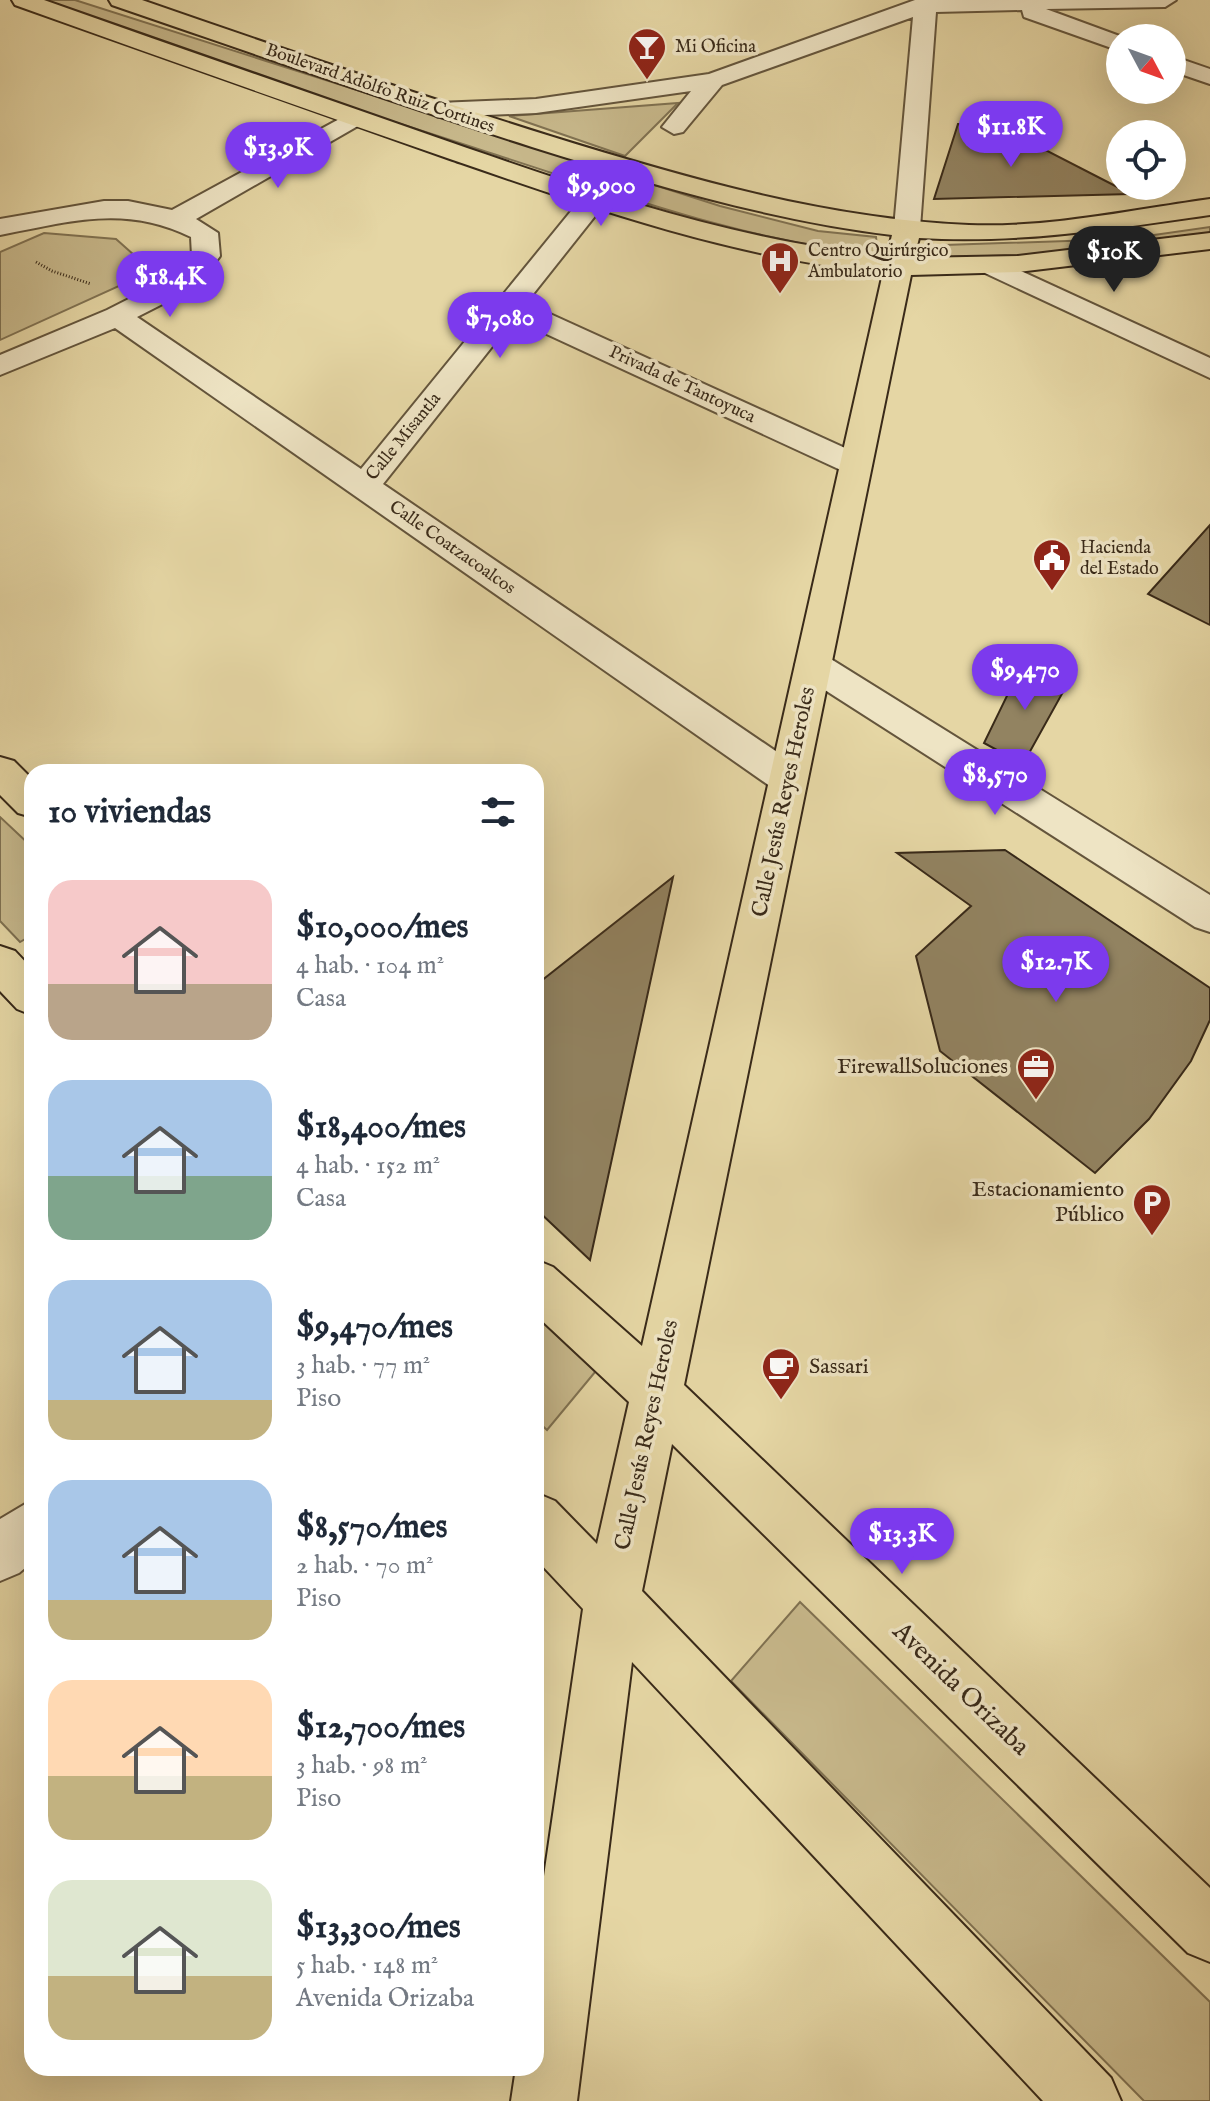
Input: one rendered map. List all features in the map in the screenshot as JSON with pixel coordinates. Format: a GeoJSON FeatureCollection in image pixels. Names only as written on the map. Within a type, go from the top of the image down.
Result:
{"type":"FeatureCollection","features":[{"type":"Feature","properties":{"kind":"main road","name":"Boulevard Adolfo Ruiz Cortines"},"geometry":{"type":"LineString","coordinates":[[23,0],[594,200],[728,238],[813,256],[903,247],[971,233],[1029,231],[1210,207]]}},
{"type":"Feature","properties":{"kind":"main road","name":"Boulevard Adolfo Ruiz Cortines"},"geometry":{"type":"LineString","coordinates":[[120,0],[438,110],[636,171],[751,200],[903,247],[995,267],[1210,241]]}},
{"type":"Feature","properties":{"kind":"main road","name":"Calle Jesús Reyes Heroles"},"geometry":{"type":"LineString","coordinates":[[544,2101],[612,1600],[903,247]]}},
{"type":"Feature","properties":{"kind":"main road"},"geometry":{"type":"LineString","coordinates":[[0,771],[24,795]]}},
{"type":"Feature","properties":{"kind":"main road","name":"Avenida Orizaba"},"geometry":{"type":"LineString","coordinates":[[544,1290],[656,1393],[1210,1931]]}},
{"type":"Feature","properties":{"kind":"main road"},"geometry":{"type":"LineString","coordinates":[[544,1528],[1088,2101]]}},
{"type":"Feature","properties":{"kind":"street"},"geometry":{"type":"LineString","coordinates":[[438,110],[536,106],[631,95],[714,80],[931,2],[1008,4],[1165,0]]}},
{"type":"Feature","properties":{"kind":"street","name":"Calle Jesús Reyes Heroles"},"geometry":{"type":"LineString","coordinates":[[903,247],[931,2]]}},
{"type":"Feature","properties":{"kind":"street"},"geometry":{"type":"LineString","coordinates":[[1008,4],[1106,39]]}},
{"type":"Feature","properties":{"kind":"street"},"geometry":{"type":"LineString","coordinates":[[1186,68],[1210,77]]}},
{"type":"Feature","properties":{"kind":"street"},"geometry":{"type":"LineString","coordinates":[[674,127],[714,80]]}},
{"type":"Feature","properties":{"kind":"street"},"geometry":{"type":"LineString","coordinates":[[177,218],[354,118]]}},
{"type":"Feature","properties":{"kind":"street","name":"Calle Misantla"},"geometry":{"type":"LineString","coordinates":[[364,487],[594,200]]}},
{"type":"Feature","properties":{"kind":"street"},"geometry":{"type":"LineString","coordinates":[[0,227],[117,207],[154,211],[177,218],[204,233],[206,256],[188,280],[117,316],[0,366]]}},
{"type":"Feature","properties":{"kind":"street"},"geometry":{"type":"LineString","coordinates":[[995,267],[1210,369]]}},
{"type":"Feature","properties":{"kind":"street","name":"Privada de Tantoyuca"},"geometry":{"type":"LineString","coordinates":[[509,306],[856,465]]}},
{"type":"Feature","properties":{"kind":"street","name":"Calle Coatzacoalcos"},"geometry":{"type":"LineString","coordinates":[[117,316],[788,779]]}},
{"type":"Feature","properties":{"kind":"street"},"geometry":{"type":"LineString","coordinates":[[813,665],[1210,916]]}},
{"type":"Feature","properties":{"kind":"street"},"geometry":{"type":"LineString","coordinates":[[0,1554],[24,1534]]}},
{"type":"Feature","properties":{"kind":"path"},"geometry":{"type":"LineString","coordinates":[[33,259],[55,276],[77,275],[92,284],[91,300],[117,316]]}},
{"type":"Feature","properties":{"kind":"shaded area"},"geometry":{"type":"Polygon","coordinates":[[[28,0],[75,0],[720,206],[818,231],[876,237],[878,255],[778,239],[680,214],[200,59],[28,0]]]}},
{"type":"Feature","properties":{"kind":"shaded area"},"geometry":{"type":"Polygon","coordinates":[[[678,103],[625,156],[509,116],[678,103]]]}},
{"type":"Feature","properties":{"kind":"shaded area"},"geometry":{"type":"Polygon","coordinates":[[[1210,227],[1210,242],[1143,252],[945,257],[944,245],[1126,239],[1210,227]]]}},
{"type":"Feature","properties":{"kind":"shaded area"},"geometry":{"type":"Polygon","coordinates":[[[44,233],[116,239],[152,271],[0,340],[0,252],[44,233]]]}},
{"type":"Feature","properties":{"kind":"shaded area"},"geometry":{"type":"Polygon","coordinates":[[[0,817],[24,840],[24,940],[20,942],[0,921],[0,817]]]}},
{"type":"Feature","properties":{"kind":"shaded area"},"geometry":{"type":"Polygon","coordinates":[[[544,1303],[605,1360],[547,1430],[544,1427],[544,1303]]]}},
{"type":"Feature","properties":{"kind":"shaded area"},"geometry":{"type":"Polygon","coordinates":[[[800,1602],[1210,2002],[1210,2101],[1144,2101],[731,1681],[800,1602]]]}},
{"type":"Feature","properties":{"kind":"building"},"geometry":{"type":"Polygon","coordinates":[[[958,124],[997,125],[1106,181],[1106,195],[934,199],[958,124]]]}},
{"type":"Feature","properties":{"kind":"building"},"geometry":{"type":"Polygon","coordinates":[[[1210,525],[1210,625],[1148,594],[1210,525]]]}},
{"type":"Feature","properties":{"kind":"building"},"geometry":{"type":"Polygon","coordinates":[[[1024,661],[1068,683],[1023,764],[984,743],[1024,661]]]}},
{"type":"Feature","properties":{"kind":"building"},"geometry":{"type":"Polygon","coordinates":[[[1005,850],[1210,988],[1210,1020],[1191,1061],[1149,1119],[1095,1173],[940,1051],[916,956],[971,906],[897,853],[1005,850]]]}},
{"type":"Feature","properties":{"kind":"building"},"geometry":{"type":"Polygon","coordinates":[[[673,877],[590,1260],[544,1217],[544,979],[673,877]]]}},
{"type":"Feature","properties":{"kind":"place","name":"Mi Oficina"},"geometry":{"type":"Point","coordinates":[647,81]}},
{"type":"Feature","properties":{"kind":"place","name":"Centro Quirúrgico Ambulatorio"},"geometry":{"type":"Point","coordinates":[780,295]}},
{"type":"Feature","properties":{"kind":"place","name":"Hacienda del Estado"},"geometry":{"type":"Point","coordinates":[1052,592]}},
{"type":"Feature","properties":{"kind":"place","name":"FirewallSoluciones"},"geometry":{"type":"Point","coordinates":[1036,1101]}},
{"type":"Feature","properties":{"kind":"place","name":"Estacionamiento Público"},"geometry":{"type":"Point","coordinates":[1152,1237]}},
{"type":"Feature","properties":{"kind":"place","name":"Sassari"},"geometry":{"type":"Point","coordinates":[781,1401]}}]}
